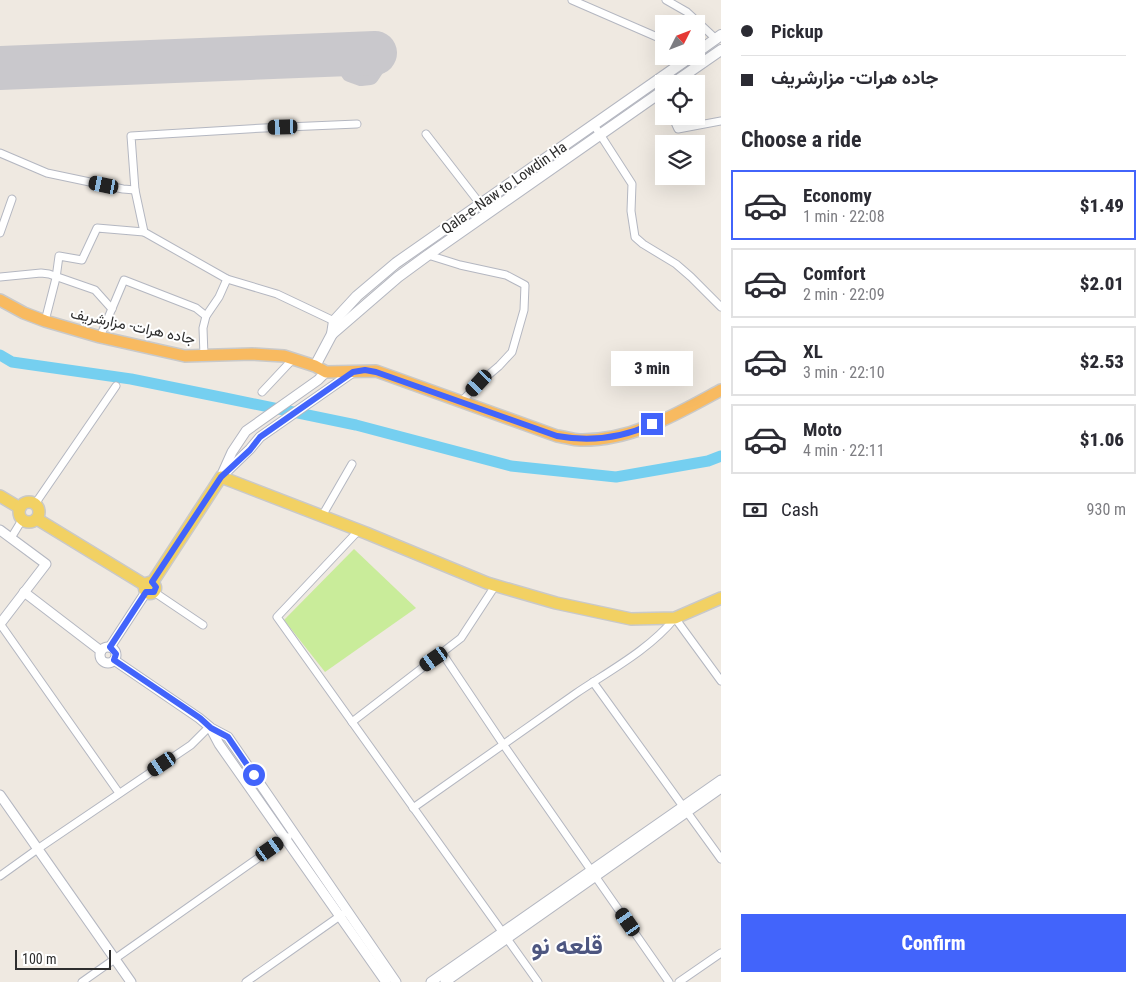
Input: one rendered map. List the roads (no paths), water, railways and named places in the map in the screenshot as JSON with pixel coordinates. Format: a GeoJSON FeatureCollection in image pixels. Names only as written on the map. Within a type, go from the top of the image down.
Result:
{"type":"FeatureCollection","features":[{"type":"Feature","properties":{"kind":"highway","name":"جاده هرات- مزارشریف"},"geometry":{"type":"LineString","coordinates":[[0,300],[24,313],[45,321],[100,337],[184,356],[252,354],[284,356],[316,366],[326,372]]}},
{"type":"Feature","properties":{"kind":"highway"},"geometry":{"type":"LineString","coordinates":[[326,372],[365,370],[376,372],[557,436],[579,440],[607,438],[638,431],[680,412],[721,390]]}},
{"type":"Feature","properties":{"kind":"main road","name":"Qala-e-Naw to Lowdin Ha"},"geometry":{"type":"LineString","coordinates":[[705,47],[719,37]]}},
{"type":"Feature","properties":{"kind":"main road"},"geometry":{"type":"LineString","coordinates":[[684,75],[721,50]]}},
{"type":"Feature","properties":{"kind":"main road","name":"Qala-e-Naw to Lowdin Ha"},"geometry":{"type":"LineString","coordinates":[[332,334],[398,277],[428,255],[481,205],[679,65]]}},
{"type":"Feature","properties":{"kind":"main road","name":"Qala-e-Naw to Lowdin Ha"},"geometry":{"type":"LineString","coordinates":[[316,366],[332,334],[334,321],[357,296],[396,263],[459,227],[600,135],[655,96]]}},
{"type":"Feature","properties":{"kind":"main road"},"geometry":{"type":"LineString","coordinates":[[37,519],[149,588],[221,477],[359,530],[495,586],[556,604],[632,619],[675,618],[721,598]]}},
{"type":"Feature","properties":{"kind":"main road"},"geometry":{"type":"LineString","coordinates":[[0,496],[20,508]]}},
{"type":"Feature","properties":{"kind":"main road"},"geometry":{"type":"LineString","coordinates":[[25,503],[35,504],[39,510],[37,519],[28,523],[22,520],[19,514],[20,508],[25,503]]}},
{"type":"Feature","properties":{"kind":"street"},"geometry":{"type":"LineString","coordinates":[[572,0],[655,36]]}},
{"type":"Feature","properties":{"kind":"street"},"geometry":{"type":"LineString","coordinates":[[666,0],[687,12],[719,37]]}},
{"type":"Feature","properties":{"kind":"street"},"geometry":{"type":"LineString","coordinates":[[705,124],[721,121]]}},
{"type":"Feature","properties":{"kind":"street"},"geometry":{"type":"LineString","coordinates":[[144,232],[135,190],[131,136],[357,124]]}},
{"type":"Feature","properties":{"kind":"street"},"geometry":{"type":"LineString","coordinates":[[594,125],[632,184],[631,211],[635,237],[676,264],[721,307]]}},
{"type":"Feature","properties":{"kind":"street"},"geometry":{"type":"LineString","coordinates":[[676,125],[678,129],[700,125]]}},
{"type":"Feature","properties":{"kind":"street"},"geometry":{"type":"LineString","coordinates":[[426,134],[481,205]]}},
{"type":"Feature","properties":{"kind":"street"},"geometry":{"type":"LineString","coordinates":[[0,154],[47,173],[135,190]]}},
{"type":"Feature","properties":{"kind":"street"},"geometry":{"type":"LineString","coordinates":[[0,233],[12,199]]}},
{"type":"Feature","properties":{"kind":"street"},"geometry":{"type":"LineString","coordinates":[[45,321],[56,278],[59,256],[82,260],[97,228],[144,232],[227,279],[277,294],[334,321]]}},
{"type":"Feature","properties":{"kind":"street"},"geometry":{"type":"LineString","coordinates":[[428,255],[460,265],[506,274],[525,285],[524,310],[512,352],[462,402]]}},
{"type":"Feature","properties":{"kind":"street"},"geometry":{"type":"LineString","coordinates":[[0,277],[49,274],[95,290],[112,309]]}},
{"type":"Feature","properties":{"kind":"street"},"geometry":{"type":"LineString","coordinates":[[204,356],[203,328],[206,316],[219,297],[227,279]]}},
{"type":"Feature","properties":{"kind":"street"},"geometry":{"type":"LineString","coordinates":[[100,337],[120,292],[122,282],[127,280],[196,308],[206,316]]}},
{"type":"Feature","properties":{"kind":"street"},"geometry":{"type":"LineString","coordinates":[[262,392],[293,359]]}},
{"type":"Feature","properties":{"kind":"street"},"geometry":{"type":"LineString","coordinates":[[221,477],[232,452],[246,431],[310,386],[326,372]]}},
{"type":"Feature","properties":{"kind":"street"},"geometry":{"type":"LineString","coordinates":[[221,477],[250,450],[260,437],[353,372]]}},
{"type":"Feature","properties":{"kind":"street"},"geometry":{"type":"LineString","coordinates":[[35,504],[116,386]]}},
{"type":"Feature","properties":{"kind":"street"},"geometry":{"type":"LineString","coordinates":[[322,516],[352,464]]}},
{"type":"Feature","properties":{"kind":"street"},"geometry":{"type":"LineString","coordinates":[[11,538],[22,520]]}},
{"type":"Feature","properties":{"kind":"street"},"geometry":{"type":"LineString","coordinates":[[0,530],[46,564],[0,625],[119,793]]}},
{"type":"Feature","properties":{"kind":"street"},"geometry":{"type":"LineString","coordinates":[[359,530],[277,617],[538,982]]}},
{"type":"Feature","properties":{"kind":"street"},"geometry":{"type":"LineString","coordinates":[[352,722],[461,638],[495,586]]}},
{"type":"Feature","properties":{"kind":"street"},"geometry":{"type":"LineString","coordinates":[[24,592],[106,649],[116,654],[114,660],[110,663],[102,661],[100,656],[106,649],[149,588],[202,626]]}},
{"type":"Feature","properties":{"kind":"street"},"geometry":{"type":"LineString","coordinates":[[413,808],[640,650],[667,628],[675,618],[721,681]]}},
{"type":"Feature","properties":{"kind":"street"},"geometry":{"type":"LineString","coordinates":[[442,653],[669,982]]}},
{"type":"Feature","properties":{"kind":"street"},"geometry":{"type":"LineString","coordinates":[[114,660],[200,718],[210,728],[219,744],[286,838],[396,982]]}},
{"type":"Feature","properties":{"kind":"street"},"geometry":{"type":"LineString","coordinates":[[593,682],[721,859]]}},
{"type":"Feature","properties":{"kind":"street"},"geometry":{"type":"LineString","coordinates":[[0,876],[38,848],[191,745],[210,728]]}},
{"type":"Feature","properties":{"kind":"street"},"geometry":{"type":"LineString","coordinates":[[210,728],[228,737],[294,832],[386,982]]}},
{"type":"Feature","properties":{"kind":"street"},"geometry":{"type":"LineString","coordinates":[[445,982],[505,936],[685,809],[721,780]]}},
{"type":"Feature","properties":{"kind":"street"},"geometry":{"type":"LineString","coordinates":[[255,794],[263,788]]}},
{"type":"Feature","properties":{"kind":"street"},"geometry":{"type":"LineString","coordinates":[[685,809],[721,788]]}},
{"type":"Feature","properties":{"kind":"street"},"geometry":{"type":"LineString","coordinates":[[0,795],[131,982]]}},
{"type":"Feature","properties":{"kind":"street"},"geometry":{"type":"LineString","coordinates":[[82,982],[294,832]]}},
{"type":"Feature","properties":{"kind":"street"},"geometry":{"type":"LineString","coordinates":[[246,982],[344,913]]}},
{"type":"Feature","properties":{"kind":"street"},"geometry":{"type":"LineString","coordinates":[[431,982],[505,936]]}},
{"type":"Feature","properties":{"kind":"street"},"geometry":{"type":"LineString","coordinates":[[679,982],[721,953]]}},
{"type":"Feature","properties":{"kind":"waterway"},"geometry":{"type":"LineString","coordinates":[[0,355],[12,362],[131,379],[356,425],[511,466],[616,477],[708,461],[721,456]]}},
{"type":"Feature","properties":{"kind":"district","name":"قلعه نو"},"geometry":{"type":"Point","coordinates":[567,945]}}]}
